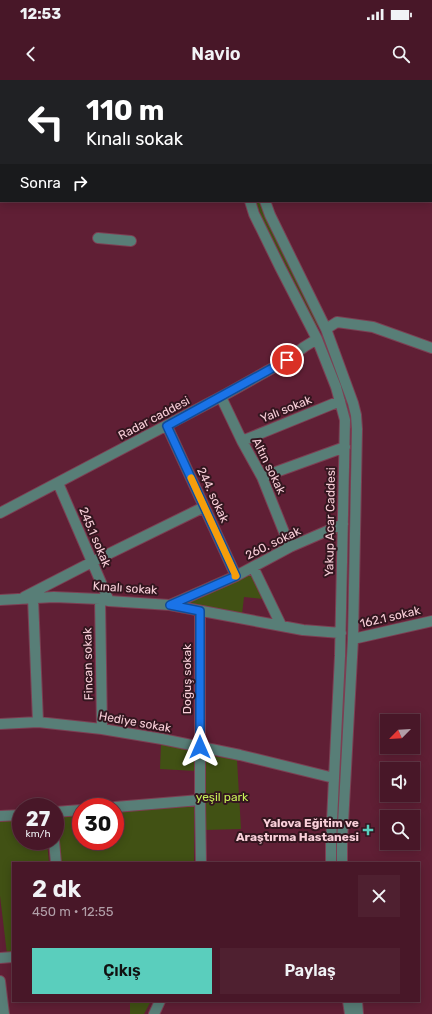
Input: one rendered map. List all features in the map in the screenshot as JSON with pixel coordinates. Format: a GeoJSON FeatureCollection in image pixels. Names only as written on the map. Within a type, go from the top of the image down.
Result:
{"type":"FeatureCollection","features":[{"type":"Feature","properties":{"kind":"street","name":"Yakup Acar Caddesi"},"geometry":{"type":"LineString","coordinates":[[250,202],[254,214],[317,339],[336,387],[345,420],[341,633],[331,862]]}},
{"type":"Feature","properties":{"kind":"street","name":"Yakup Acar Caddesi"},"geometry":{"type":"LineString","coordinates":[[265,202],[270,215],[326,329],[351,397],[356,415],[357,430],[353,639],[342,862]]}},
{"type":"Feature","properties":{"kind":"street"},"geometry":{"type":"LineString","coordinates":[[98,238],[131,241]]}},
{"type":"Feature","properties":{"kind":"street"},"geometry":{"type":"LineString","coordinates":[[326,329],[337,322],[373,327],[432,348]]}},
{"type":"Feature","properties":{"kind":"street","name":"Radar caddesi"},"geometry":{"type":"LineString","coordinates":[[0,513],[220,397],[287,360],[317,339]]}},
{"type":"Feature","properties":{"kind":"street","name":"Altın sokak"},"geometry":{"type":"LineString","coordinates":[[220,397],[262,477],[290,547]]}},
{"type":"Feature","properties":{"kind":"street","name":"Yalı sokak"},"geometry":{"type":"LineString","coordinates":[[242,441],[340,401]]}},
{"type":"Feature","properties":{"kind":"street","name":"244. sokak"},"geometry":{"type":"LineString","coordinates":[[167,426],[236,576]]}},
{"type":"Feature","properties":{"kind":"street"},"geometry":{"type":"LineString","coordinates":[[262,477],[345,447]]}},
{"type":"Feature","properties":{"kind":"street","name":"245.1 sokak"},"geometry":{"type":"LineString","coordinates":[[58,483],[92,562],[104,600]]}},
{"type":"Feature","properties":{"kind":"street"},"geometry":{"type":"LineString","coordinates":[[21,599],[204,507]]}},
{"type":"Feature","properties":{"kind":"street","name":"260. sokak"},"geometry":{"type":"LineString","coordinates":[[170,605],[236,576],[290,547],[343,524]]}},
{"type":"Feature","properties":{"kind":"street"},"geometry":{"type":"LineString","coordinates":[[253,566],[281,625]]}},
{"type":"Feature","properties":{"kind":"street","name":"Kınalı sokak"},"geometry":{"type":"LineString","coordinates":[[0,600],[54,597],[170,605],[303,630],[341,633]]}},
{"type":"Feature","properties":{"kind":"street"},"geometry":{"type":"LineString","coordinates":[[32,598],[38,722]]}},
{"type":"Feature","properties":{"kind":"street","name":"Fincan sokak"},"geometry":{"type":"LineString","coordinates":[[102,730],[104,600]]}},
{"type":"Feature","properties":{"kind":"street","name":"Doğuş sokak"},"geometry":{"type":"LineString","coordinates":[[200,611],[201,862]]}},
{"type":"Feature","properties":{"kind":"street","name":"162.1 sokak"},"geometry":{"type":"LineString","coordinates":[[353,639],[432,621]]}},
{"type":"Feature","properties":{"kind":"street","name":"Hediye sokak"},"geometry":{"type":"LineString","coordinates":[[0,724],[38,722],[162,739],[247,757],[334,778]]}},
{"type":"Feature","properties":{"kind":"street"},"geometry":{"type":"LineString","coordinates":[[124,806],[200,800]]}},
{"type":"Feature","properties":{"kind":"street"},"geometry":{"type":"LineString","coordinates":[[0,816],[12,815]]}},
{"type":"Feature","properties":{"kind":"street"},"geometry":{"type":"LineString","coordinates":[[55,850],[56,862]]}},
{"type":"Feature","properties":{"kind":"street"},"geometry":{"type":"LineString","coordinates":[[0,958],[12,956]]}},
{"type":"Feature","properties":{"kind":"street"},"geometry":{"type":"LineString","coordinates":[[0,981],[4,1014]]}},
{"type":"Feature","properties":{"kind":"street"},"geometry":{"type":"LineString","coordinates":[[154,1014],[160,1002]]}},
{"type":"Feature","properties":{"kind":"street"},"geometry":{"type":"LineString","coordinates":[[348,1002],[350,1014]]}},
{"type":"Feature","properties":{"kind":"street"},"geometry":{"type":"LineString","coordinates":[[357,1002],[358,1014]]}},
{"type":"Feature","properties":{"kind":"green space"},"geometry":{"type":"Polygon","coordinates":[[[256,202],[261,202],[319,325],[317,326],[262,218],[256,202]]]}},
{"type":"Feature","properties":{"kind":"green space"},"geometry":{"type":"Polygon","coordinates":[[[251,573],[263,599],[244,597],[242,614],[186,604],[251,573]]]}},
{"type":"Feature","properties":{"kind":"green space","name":"yeşil park"},"geometry":{"type":"Polygon","coordinates":[[[161,744],[196,751],[196,771],[160,769],[161,744]]]}},
{"type":"Feature","properties":{"kind":"green space","name":"yeşil park"},"geometry":{"type":"Polygon","coordinates":[[[203,754],[237,760],[241,829],[204,830],[203,754]]]}},
{"type":"Feature","properties":{"kind":"green space"},"geometry":{"type":"Polygon","coordinates":[[[194,806],[194,862],[61,862],[60,850],[64,850],[64,816],[72,816],[72,850],[124,850],[124,811],[194,806]]]}},
{"type":"Feature","properties":{"kind":"green space"},"geometry":{"type":"Polygon","coordinates":[[[12,819],[12,850],[48,850],[49,862],[12,862],[12,953],[7,954],[0,896],[0,820],[12,819]]]}},
{"type":"Feature","properties":{"kind":"green space"},"geometry":{"type":"Polygon","coordinates":[[[130,1002],[150,1002],[144,1014],[130,1014],[130,1002]]]}},
{"type":"Feature","properties":{"kind":"slow traffic"},"geometry":{"type":"LineString","coordinates":[[191,478],[235,576]]}},
{"type":"Feature","properties":{"kind":"place","name":"Yalova Eğitim ve Araştırma Hastanesi"},"geometry":{"type":"Point","coordinates":[368,830]}},
{"type":"Feature","properties":{"kind":"route"},"geometry":{"type":"LineString","coordinates":[[200,747],[200,611],[170,605],[236,576],[167,426],[287,360]]}}]}
